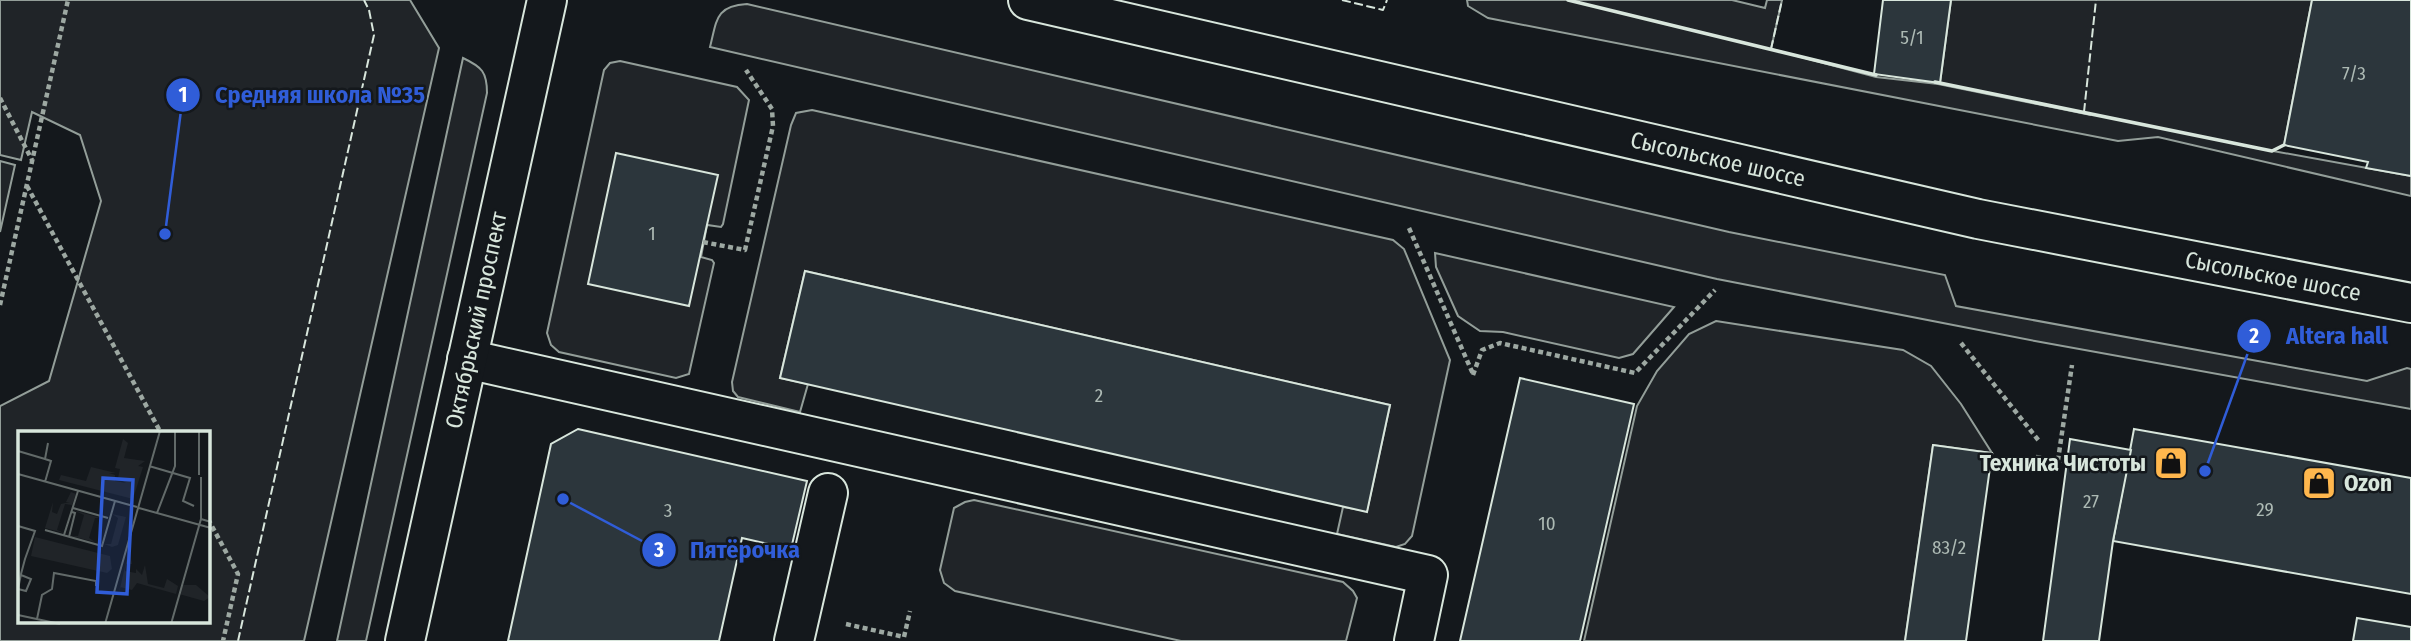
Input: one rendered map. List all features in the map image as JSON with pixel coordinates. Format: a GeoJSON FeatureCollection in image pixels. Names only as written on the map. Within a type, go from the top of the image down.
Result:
{"type":"FeatureCollection","features":[{"type":"Feature","properties":{"kind":"main road","name":"Октябрьский проспект"},"geometry":{"type":"LineString","coordinates":[[405,641],[547,0]]}},
{"type":"Feature","properties":{"kind":"main road","name":"Сысольское шоссе"},"geometry":{"type":"LineString","coordinates":[[1028,0],[1978,219],[2411,303]]}},
{"type":"Feature","properties":{"kind":"main road"},"geometry":{"type":"LineString","coordinates":[[467,359],[1428,575],[1414,641]]}},
{"type":"Feature","properties":{"kind":"main road"},"geometry":{"type":"LineString","coordinates":[[794,641],[828,493]]}},
{"type":"Feature","properties":{"kind":"path"},"geometry":{"type":"LineString","coordinates":[[0,306],[68,0]]}},
{"type":"Feature","properties":{"kind":"path"},"geometry":{"type":"LineString","coordinates":[[703,242],[744,250],[773,126],[772,109],[746,70]]}},
{"type":"Feature","properties":{"kind":"path"},"geometry":{"type":"LineString","coordinates":[[0,98],[32,161]]}},
{"type":"Feature","properties":{"kind":"path"},"geometry":{"type":"LineString","coordinates":[[26,185],[160,431]]}},
{"type":"Feature","properties":{"kind":"path"},"geometry":{"type":"LineString","coordinates":[[1409,228],[1473,375],[1482,351],[1500,344],[1635,373],[1715,290]]}},
{"type":"Feature","properties":{"kind":"path"},"geometry":{"type":"LineString","coordinates":[[1961,343],[2039,441]]}},
{"type":"Feature","properties":{"kind":"path"},"geometry":{"type":"LineString","coordinates":[[2058,460],[2072,365]]}},
{"type":"Feature","properties":{"kind":"path"},"geometry":{"type":"LineString","coordinates":[[2036,457],[2067,462]]}},
{"type":"Feature","properties":{"kind":"path"},"geometry":{"type":"LineString","coordinates":[[210,523],[238,574],[223,641]]}},
{"type":"Feature","properties":{"kind":"path"},"geometry":{"type":"LineString","coordinates":[[890,634],[905,637],[910,611]]}},
{"type":"Feature","properties":{"kind":"shaded area"},"geometry":{"type":"Polygon","coordinates":[[[0,0],[410,0],[439,48],[304,641],[0,641],[0,406],[49,381],[101,201],[80,135],[32,112],[21,160],[0,155],[0,0]]]}},
{"type":"Feature","properties":{"kind":"shaded area"},"geometry":{"type":"Polygon","coordinates":[[[1467,0],[1732,0],[1765,8],[1767,0],[1782,0],[1771,49],[1876,77],[1938,84],[2091,115],[1940,83],[1951,0],[2312,0],[2284,145],[2273,151],[2411,176],[2411,196],[2158,137],[2118,141],[1488,18],[1468,6],[1467,0]]]}},
{"type":"Feature","properties":{"kind":"shaded area"},"geometry":{"type":"Polygon","coordinates":[[[747,4],[1729,232],[1945,275],[1956,306],[2367,381],[2407,368],[2411,369],[2411,409],[2035,341],[1717,279],[710,47],[716,22],[723,11],[747,4]]]}},
{"type":"Feature","properties":{"kind":"shaded area"},"geometry":{"type":"Polygon","coordinates":[[[463,58],[482,71],[487,93],[366,641],[337,641],[463,58]]]}},
{"type":"Feature","properties":{"kind":"shaded area"},"geometry":{"type":"Polygon","coordinates":[[[620,61],[737,87],[749,100],[723,224],[721,227],[707,225],[701,257],[714,263],[689,374],[676,378],[559,352],[551,345],[547,333],[604,70],[610,63],[620,61]]]}},
{"type":"Feature","properties":{"kind":"shaded area"},"geometry":{"type":"Polygon","coordinates":[[[812,110],[1393,240],[1404,249],[1450,360],[1412,536],[1405,544],[1396,547],[1337,534],[1343,507],[1367,511],[1390,405],[805,271],[780,378],[808,384],[800,412],[738,397],[733,391],[732,382],[791,125],[796,113],[812,110]]]}},
{"type":"Feature","properties":{"kind":"shaded area"},"geometry":{"type":"Polygon","coordinates":[[[0,161],[15,165],[0,232],[0,161]]]}},
{"type":"Feature","properties":{"kind":"shaded area"},"geometry":{"type":"Polygon","coordinates":[[[1435,253],[1674,307],[1633,354],[1619,358],[1503,332],[1480,331],[1458,316],[1436,267],[1435,253]]]}},
{"type":"Feature","properties":{"kind":"shaded area"},"geometry":{"type":"Polygon","coordinates":[[[1716,321],[1903,350],[1931,366],[1961,404],[1992,453],[1933,445],[1905,641],[1584,641],[1637,406],[1657,371],[1689,334],[1716,321]]]}},
{"type":"Feature","properties":{"kind":"shaded area"},"geometry":{"type":"Polygon","coordinates":[[[974,500],[1343,582],[1357,598],[1346,641],[1181,641],[955,591],[944,583],[940,570],[954,508],[974,500]]]}},
{"type":"Feature","properties":{"kind":"building"},"geometry":{"type":"Polygon","coordinates":[[[1883,0],[1951,0],[1940,83],[1874,74],[1883,0]]]}},
{"type":"Feature","properties":{"kind":"building"},"geometry":{"type":"Polygon","coordinates":[[[2312,0],[2411,0],[2411,176],[2366,168],[2368,162],[2284,145],[2312,0]]]}},
{"type":"Feature","properties":{"kind":"building"},"geometry":{"type":"Polygon","coordinates":[[[616,153],[718,175],[689,306],[588,284],[616,153]]]}},
{"type":"Feature","properties":{"kind":"building"},"geometry":{"type":"Polygon","coordinates":[[[805,271],[1390,405],[1367,512],[780,378],[805,271]]]}},
{"type":"Feature","properties":{"kind":"building"},"geometry":{"type":"Polygon","coordinates":[[[1520,378],[1634,404],[1580,641],[1460,641],[1520,378]]]}},
{"type":"Feature","properties":{"kind":"building"},"geometry":{"type":"Polygon","coordinates":[[[578,429],[807,481],[791,549],[742,538],[719,641],[508,641],[551,444],[578,429]]]}},
{"type":"Feature","properties":{"kind":"building"},"geometry":{"type":"Polygon","coordinates":[[[2134,429],[2411,478],[2411,594],[2113,541],[2134,429]]]}},
{"type":"Feature","properties":{"kind":"building"},"geometry":{"type":"Polygon","coordinates":[[[2070,439],[2131,450],[2113,541],[2099,641],[2043,641],[2070,439]]]}},
{"type":"Feature","properties":{"kind":"building"},"geometry":{"type":"Polygon","coordinates":[[[1933,445],[1992,453],[1966,641],[1905,641],[1933,445]]]}},
{"type":"Feature","properties":{"kind":"building"},"geometry":{"type":"Polygon","coordinates":[[[2357,618],[2411,627],[2411,641],[2353,641],[2357,618]]]}},
{"type":"Feature","properties":{"kind":"fence"},"geometry":{"type":"LineString","coordinates":[[238,641],[374,35],[364,0]]}},
{"type":"Feature","properties":{"kind":"fence"},"geometry":{"type":"LineString","coordinates":[[1342,0],[1383,10],[1387,0]]}},
{"type":"Feature","properties":{"kind":"fence"},"geometry":{"type":"LineString","coordinates":[[1771,49],[1782,0]]}},
{"type":"Feature","properties":{"kind":"fence"},"geometry":{"type":"LineString","coordinates":[[2084,112],[2096,0]]}},
{"type":"Feature","properties":{"kind":"wall"},"geometry":{"type":"LineString","coordinates":[[1568,0],[1876,75]]}},
{"type":"Feature","properties":{"kind":"wall"},"geometry":{"type":"LineString","coordinates":[[1935,82],[2272,151],[2284,145]]}},
{"type":"Feature","properties":{"kind":"place","name":"Средняя школа №35"},"geometry":{"type":"Point","coordinates":[165,234]}},
{"type":"Feature","properties":{"kind":"place","name":"Техника Чистоты"},"geometry":{"type":"Point","coordinates":[2171,463]}},
{"type":"Feature","properties":{"kind":"place","name":"Altera hall"},"geometry":{"type":"Point","coordinates":[2205,471]}},
{"type":"Feature","properties":{"kind":"place","name":"Ozon"},"geometry":{"type":"Point","coordinates":[2319,483]}},
{"type":"Feature","properties":{"kind":"place","name":"Пятёрочка"},"geometry":{"type":"Point","coordinates":[563,499]}}]}
